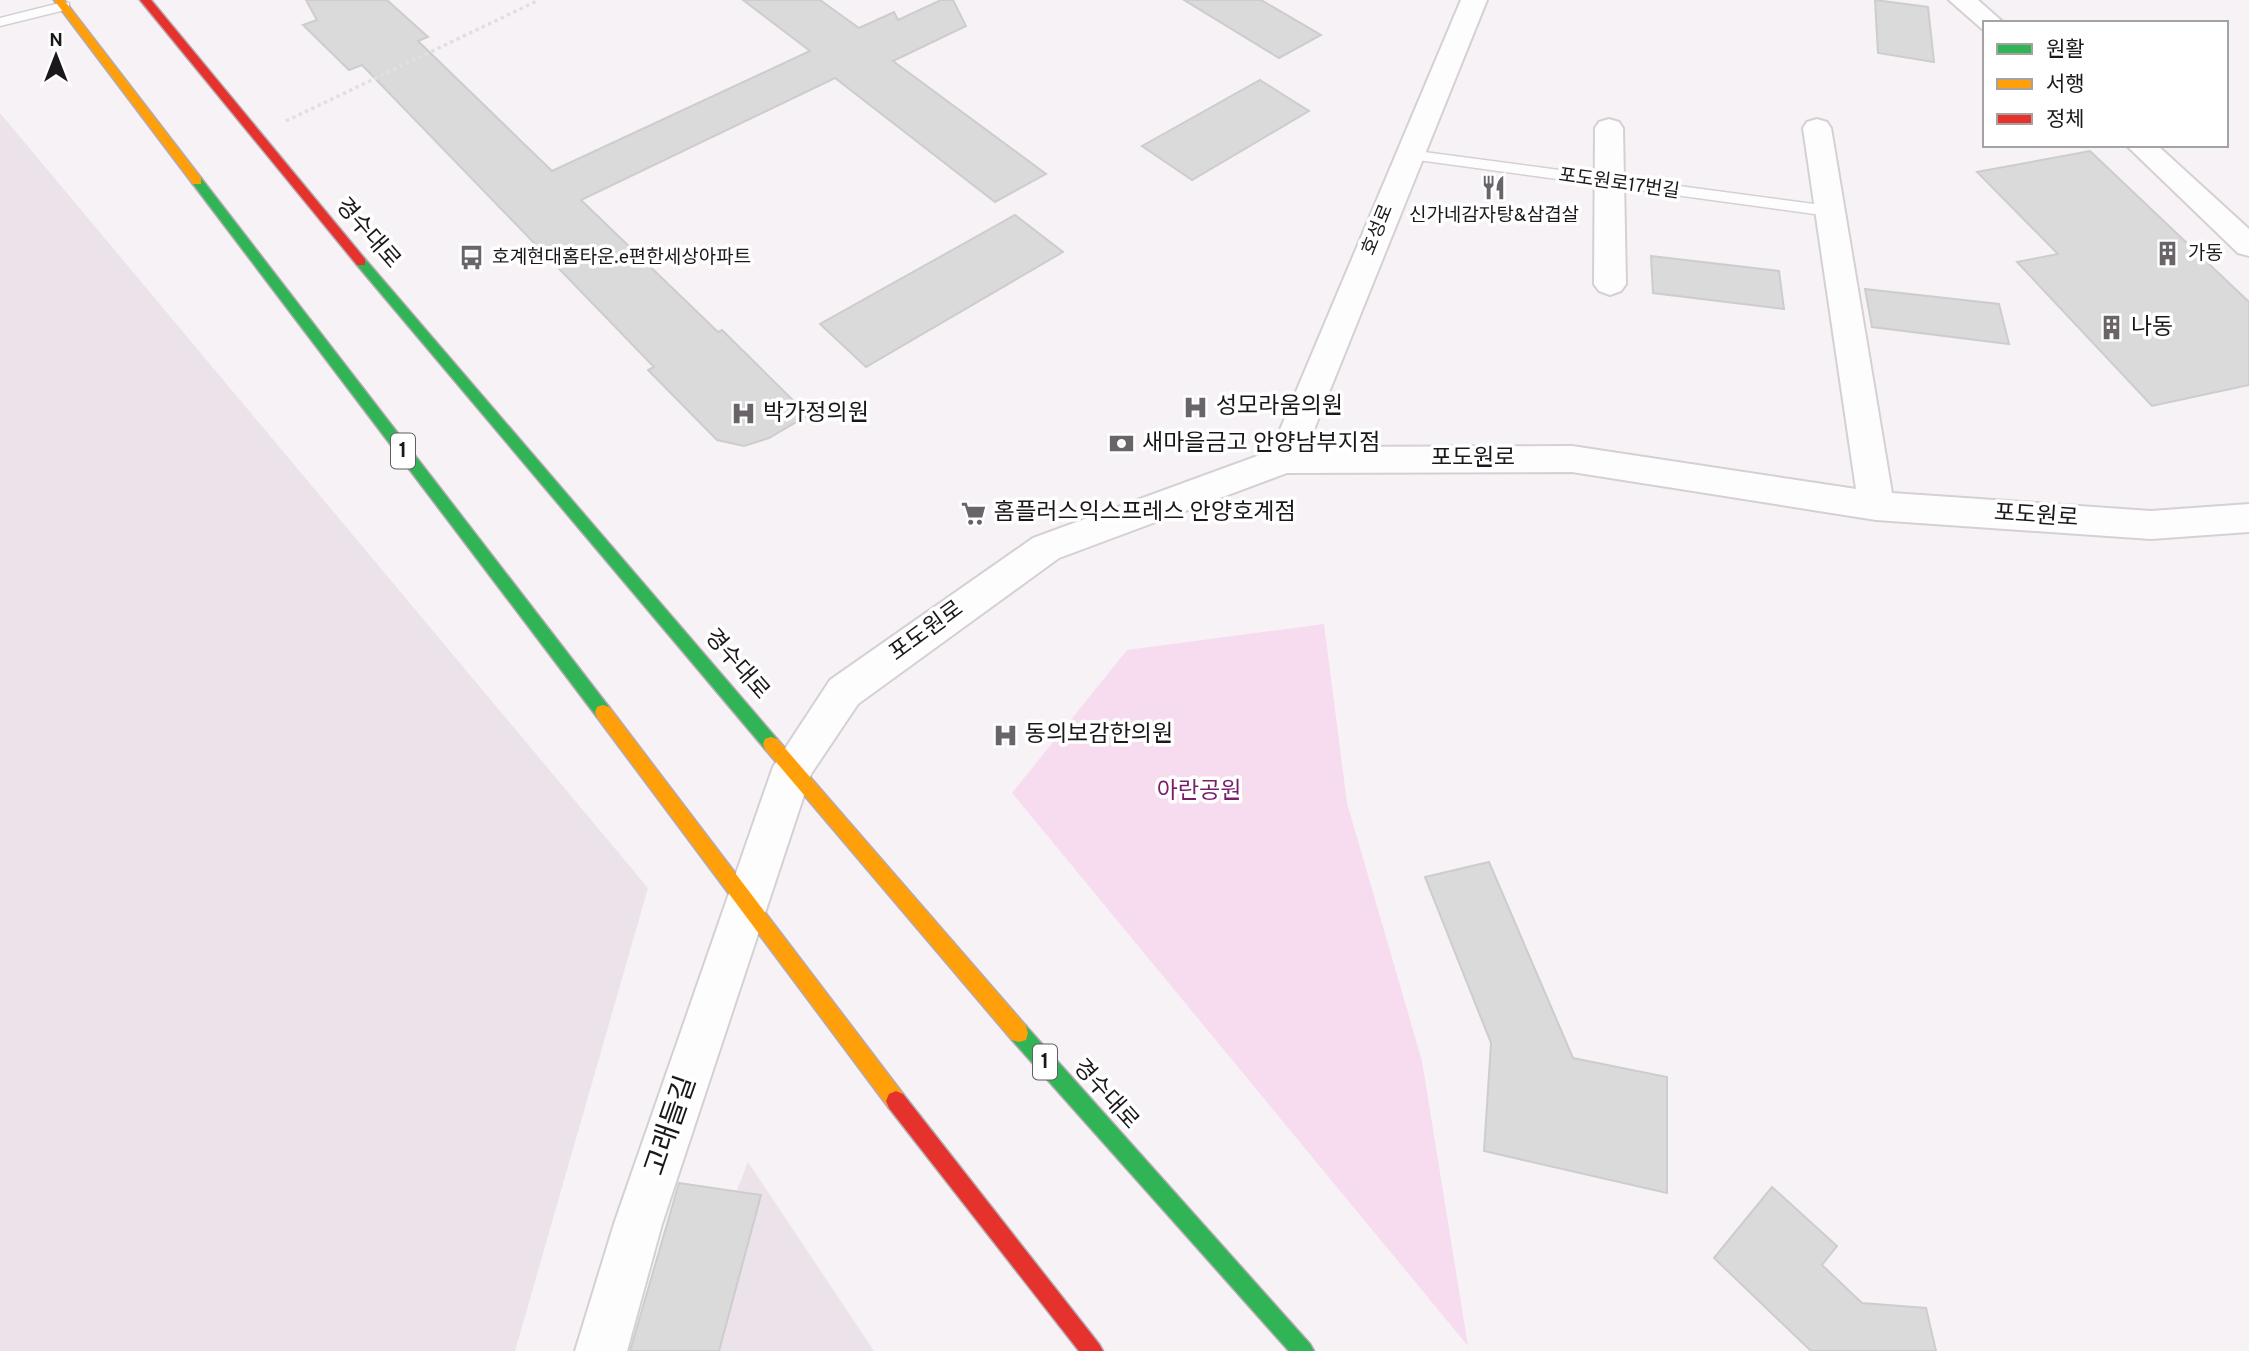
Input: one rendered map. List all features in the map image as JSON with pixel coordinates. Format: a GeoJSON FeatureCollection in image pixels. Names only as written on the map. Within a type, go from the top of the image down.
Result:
{"type":"FeatureCollection","features":[{"type":"Feature","properties":{"kind":"main road","name":"경수대로"},"geometry":{"type":"LineString","coordinates":[[145,0],[254,136],[793,767],[955,961],[1303,1351]]}},
{"type":"Feature","properties":{"kind":"main road","name":"1"},"geometry":{"type":"LineString","coordinates":[[61,3],[748,902],[853,1046],[1092,1351]]}},
{"type":"Feature","properties":{"kind":"street","name":"호성로"},"geometry":{"type":"LineString","coordinates":[[1285,460],[1474,0]]}},
{"type":"Feature","properties":{"kind":"street"},"geometry":{"type":"LineString","coordinates":[[1962,0],[1988,21]]}},
{"type":"Feature","properties":{"kind":"street"},"geometry":{"type":"LineString","coordinates":[[1609,128],[1607,183],[1610,284]]}},
{"type":"Feature","properties":{"kind":"street"},"geometry":{"type":"LineString","coordinates":[[1817,128],[1877,506]]}},
{"type":"Feature","properties":{"kind":"street"},"geometry":{"type":"LineString","coordinates":[[2142,147],[2249,246]]}},
{"type":"Feature","properties":{"kind":"street","name":"포도원로"},"geometry":{"type":"LineString","coordinates":[[748,902],[793,767],[844,692],[1046,548],[1285,460],[1572,459],[1877,506],[2151,525],[2249,518]]}},
{"type":"Feature","properties":{"kind":"street","name":"고래들길"},"geometry":{"type":"LineString","coordinates":[[601,1351],[638,1224],[748,902]]}},
{"type":"Feature","properties":{"kind":"lane"},"geometry":{"type":"LineString","coordinates":[[0,22],[61,3]]}},
{"type":"Feature","properties":{"kind":"lane","name":"포도원로17번길"},"geometry":{"type":"LineString","coordinates":[[1409,155],[1829,211]]}},
{"type":"Feature","properties":{"kind":"path"},"geometry":{"type":"LineString","coordinates":[[254,136],[539,0]]}},
{"type":"Feature","properties":{"kind":"shaded area"},"geometry":{"type":"Polygon","coordinates":[[[0,113],[648,888],[515,1351],[0,1351],[0,113]]]}},
{"type":"Feature","properties":{"kind":"shaded area"},"geometry":{"type":"Polygon","coordinates":[[[748,1162],[874,1351],[674,1351],[748,1162]]]}},
{"type":"Feature","properties":{"kind":"green space","name":"아란공원"},"geometry":{"type":"Polygon","coordinates":[[[1324,624],[1347,803],[1422,1061],[1468,1346],[1012,793],[1127,650],[1324,624]]]}},
{"type":"Feature","properties":{"kind":"building"},"geometry":{"type":"Polygon","coordinates":[[[306,0],[387,0],[428,37],[418,41],[552,171],[810,51],[743,0],[820,0],[859,28],[894,12],[898,20],[941,0],[953,0],[966,26],[893,61],[1046,174],[995,202],[835,78],[581,200],[718,332],[722,330],[808,415],[769,438],[744,446],[717,440],[648,370],[654,367],[362,65],[349,70],[303,25],[317,20],[306,0]]]}},
{"type":"Feature","properties":{"kind":"building"},"geometry":{"type":"Polygon","coordinates":[[[1184,0],[1261,0],[1321,35],[1279,58],[1184,0]]]}},
{"type":"Feature","properties":{"kind":"building"},"geometry":{"type":"Polygon","coordinates":[[[1875,0],[1928,7],[1934,62],[1878,53],[1875,0]]]}},
{"type":"Feature","properties":{"kind":"building"},"geometry":{"type":"Polygon","coordinates":[[[1260,80],[1309,111],[1192,180],[1142,146],[1260,80]]]}},
{"type":"Feature","properties":{"kind":"building"},"geometry":{"type":"Polygon","coordinates":[[[2090,151],[2249,302],[2249,385],[2152,406],[2017,262],[2058,254],[1977,172],[2090,151]]]}},
{"type":"Feature","properties":{"kind":"building"},"geometry":{"type":"Polygon","coordinates":[[[1015,215],[1063,252],[866,367],[820,324],[1015,215]]]}},
{"type":"Feature","properties":{"kind":"building"},"geometry":{"type":"Polygon","coordinates":[[[1651,256],[1779,271],[1784,309],[1653,293],[1651,256]]]}},
{"type":"Feature","properties":{"kind":"building"},"geometry":{"type":"Polygon","coordinates":[[[1865,289],[1999,304],[2009,344],[1872,327],[1865,289]]]}},
{"type":"Feature","properties":{"kind":"building"},"geometry":{"type":"Polygon","coordinates":[[[1489,862],[1573,1058],[1667,1077],[1667,1193],[1484,1151],[1491,1043],[1425,877],[1489,862]]]}},
{"type":"Feature","properties":{"kind":"building"},"geometry":{"type":"Polygon","coordinates":[[[679,1183],[761,1195],[719,1351],[630,1351],[679,1183]]]}},
{"type":"Feature","properties":{"kind":"building"},"geometry":{"type":"Polygon","coordinates":[[[1772,1187],[1837,1246],[1822,1265],[1862,1303],[1926,1308],[1936,1351],[1811,1351],[1714,1258],[1772,1187]]]}},
{"type":"Feature","properties":{"kind":"traffic: fast"},"geometry":{"type":"LineString","coordinates":[[197,181],[603,712]]}},
{"type":"Feature","properties":{"kind":"traffic: fast"},"geometry":{"type":"LineString","coordinates":[[361,262],[771,744]]}},
{"type":"Feature","properties":{"kind":"traffic: fast"},"geometry":{"type":"LineString","coordinates":[[1019,1033],[1303,1351]]}},
{"type":"Feature","properties":{"kind":"traffic: slow"},"geometry":{"type":"LineString","coordinates":[[59,0],[197,181]]}},
{"type":"Feature","properties":{"kind":"traffic: slow"},"geometry":{"type":"LineString","coordinates":[[603,712],[896,1101]]}},
{"type":"Feature","properties":{"kind":"traffic: slow"},"geometry":{"type":"LineString","coordinates":[[771,744],[1019,1033]]}},
{"type":"Feature","properties":{"kind":"traffic: jam"},"geometry":{"type":"LineString","coordinates":[[145,0],[361,262]]}},
{"type":"Feature","properties":{"kind":"traffic: jam"},"geometry":{"type":"LineString","coordinates":[[896,1101],[1092,1351]]}},
{"type":"Feature","properties":{"kind":"place","name":"신가네감자탕&삼겹살"},"geometry":{"type":"Point","coordinates":[1494,188]}},
{"type":"Feature","properties":{"kind":"place","name":"가동"},"geometry":{"type":"Point","coordinates":[2168,254]}},
{"type":"Feature","properties":{"kind":"place","name":"호계현대홈타운.e편한세상아파트"},"geometry":{"type":"Point","coordinates":[472,258]}},
{"type":"Feature","properties":{"kind":"place","name":"나동"},"geometry":{"type":"Point","coordinates":[2111,328]}},
{"type":"Feature","properties":{"kind":"place","name":"성모라움의원"},"geometry":{"type":"Point","coordinates":[1196,407]}},
{"type":"Feature","properties":{"kind":"place","name":"박가정의원"},"geometry":{"type":"Point","coordinates":[743,414]}},
{"type":"Feature","properties":{"kind":"place","name":"새마을금고 안양남부지점"},"geometry":{"type":"Point","coordinates":[1122,444]}},
{"type":"Feature","properties":{"kind":"place","name":"홈플러스익스프레스 안양호계점"},"geometry":{"type":"Point","coordinates":[974,513]}},
{"type":"Feature","properties":{"kind":"place","name":"동의보감한의원"},"geometry":{"type":"Point","coordinates":[1005,735]}}]}
